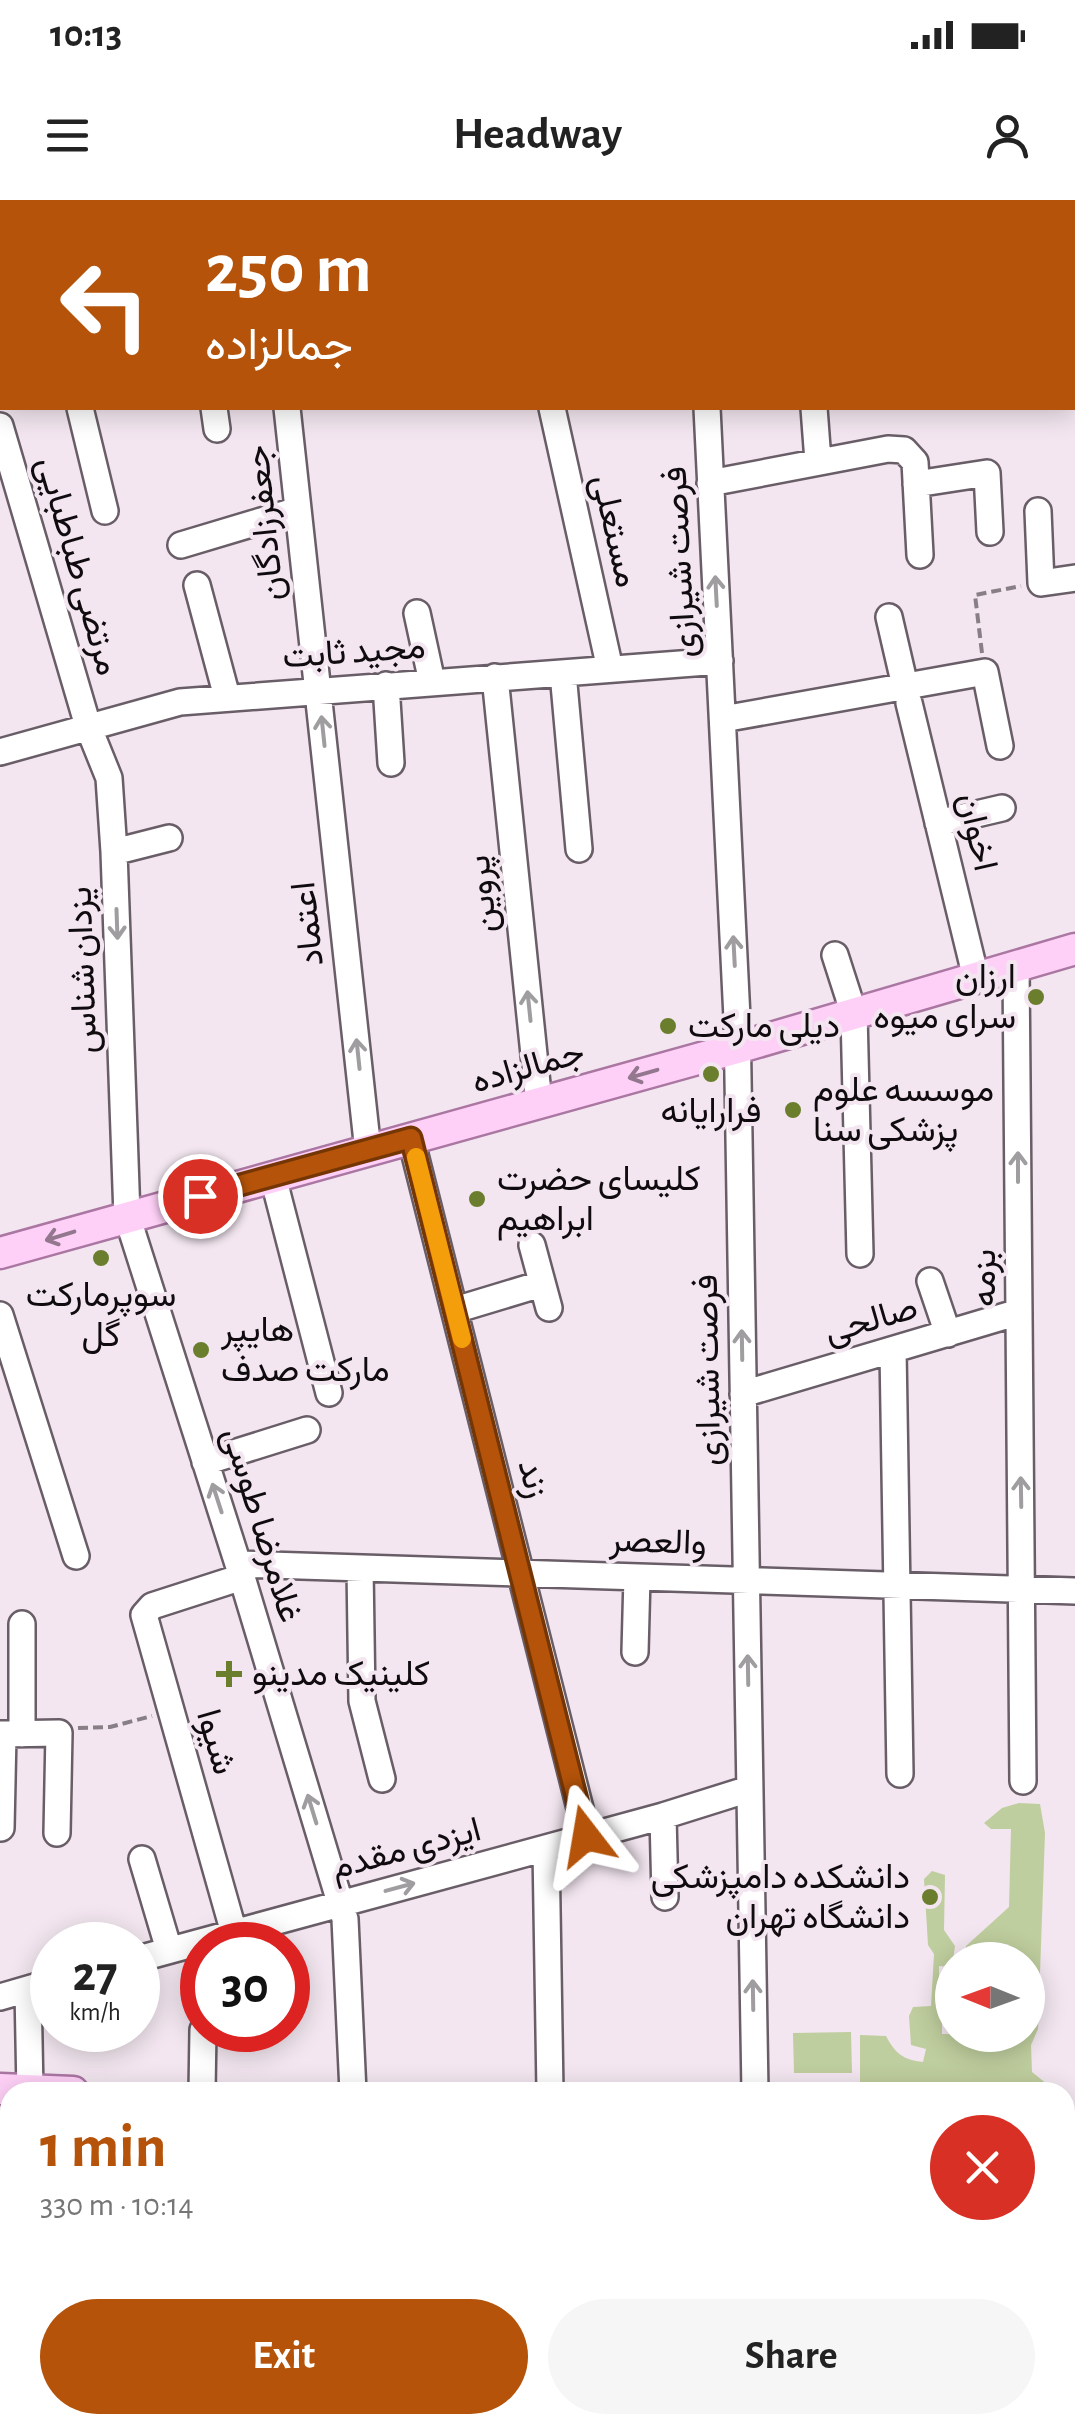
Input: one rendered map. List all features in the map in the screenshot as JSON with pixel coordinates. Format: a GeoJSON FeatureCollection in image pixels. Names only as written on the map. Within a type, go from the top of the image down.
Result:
{"type":"FeatureCollection","features":[{"type":"Feature","properties":{"kind":"main road","name":"جمالزاده"},"geometry":{"type":"LineString","coordinates":[[0,1253],[1075,950]]}},
{"type":"Feature","properties":{"kind":"street"},"geometry":{"type":"LineString","coordinates":[[80,410],[104,511]]}},
{"type":"Feature","properties":{"kind":"street","name":"جعفرزادگان"},"geometry":{"type":"LineString","coordinates":[[287,410],[318,690]]}},
{"type":"Feature","properties":{"kind":"street","name":"مستعلی"},"geometry":{"type":"LineString","coordinates":[[552,410],[610,669]]}},
{"type":"Feature","properties":{"kind":"street","name":"فرصت شیرازی"},"geometry":{"type":"LineString","coordinates":[[707,410],[737,1048],[756,2082]]}},
{"type":"Feature","properties":{"kind":"street"},"geometry":{"type":"LineString","coordinates":[[814,410],[818,462]]}},
{"type":"Feature","properties":{"kind":"street","name":"مرتضی طباطبایی"},"geometry":{"type":"LineString","coordinates":[[0,426],[88,726]]}},
{"type":"Feature","properties":{"kind":"street"},"geometry":{"type":"LineString","coordinates":[[710,483],[888,449],[904,450],[914,462],[920,554]]}},
{"type":"Feature","properties":{"kind":"street"},"geometry":{"type":"LineString","coordinates":[[916,484],[987,472],[990,532]]}},
{"type":"Feature","properties":{"kind":"street"},"geometry":{"type":"LineString","coordinates":[[181,544],[298,510]]}},
{"type":"Feature","properties":{"kind":"street"},"geometry":{"type":"LineString","coordinates":[[1038,511],[1041,582],[1075,578]]}},
{"type":"Feature","properties":{"kind":"street"},"geometry":{"type":"LineString","coordinates":[[197,585],[227,697]]}},
{"type":"Feature","properties":{"kind":"street"},"geometry":{"type":"LineString","coordinates":[[417,613],[432,682]]}},
{"type":"Feature","properties":{"kind":"street","name":"اخوان"},"geometry":{"type":"LineString","coordinates":[[889,617],[976,978]]}},
{"type":"Feature","properties":{"kind":"street","name":"مجید ثابت"},"geometry":{"type":"LineString","coordinates":[[0,752],[165,705],[227,697],[720,662]]}},
{"type":"Feature","properties":{"kind":"street"},"geometry":{"type":"LineString","coordinates":[[563,672],[579,849]]}},
{"type":"Feature","properties":{"kind":"street"},"geometry":{"type":"LineString","coordinates":[[723,718],[907,694],[985,672],[1000,746]]}},
{"type":"Feature","properties":{"kind":"street","name":"پروین"},"geometry":{"type":"LineString","coordinates":[[495,677],[539,1103]]}},
{"type":"Feature","properties":{"kind":"street"},"geometry":{"type":"LineString","coordinates":[[386,685],[391,762]]}},
{"type":"Feature","properties":{"kind":"street","name":"اعتماد"},"geometry":{"type":"LineString","coordinates":[[318,690],[368,1151]]}},
{"type":"Feature","properties":{"kind":"street","name":"یزدان شناس"},"geometry":{"type":"LineString","coordinates":[[88,726],[109,778],[127,1216]]}},
{"type":"Feature","properties":{"kind":"street"},"geometry":{"type":"LineString","coordinates":[[938,823],[1002,808]]}},
{"type":"Feature","properties":{"kind":"street"},"geometry":{"type":"LineString","coordinates":[[114,852],[168,838]]}},
{"type":"Feature","properties":{"kind":"street"},"geometry":{"type":"LineString","coordinates":[[835,955],[854,1014],[860,1254]]}},
{"type":"Feature","properties":{"kind":"street","name":"بزمه"},"geometry":{"type":"LineString","coordinates":[[1016,966],[1023,1781]]}},
{"type":"Feature","properties":{"kind":"street","name":"زند"},"geometry":{"type":"LineString","coordinates":[[411,1138],[586,1836]]}},
{"type":"Feature","properties":{"kind":"street"},"geometry":{"type":"LineString","coordinates":[[273,1178],[329,1392]]}},
{"type":"Feature","properties":{"kind":"street","name":"غلامرضا طوسی"},"geometry":{"type":"LineString","coordinates":[[127,1216],[341,1902],[348,1942],[354,2082]]}},
{"type":"Feature","properties":{"kind":"street"},"geometry":{"type":"LineString","coordinates":[[454,1310],[545,1296],[532,1245]]}},
{"type":"Feature","properties":{"kind":"street"},"geometry":{"type":"LineString","coordinates":[[930,1281],[948,1334]]}},
{"type":"Feature","properties":{"kind":"street","name":"صالحی"},"geometry":{"type":"LineString","coordinates":[[743,1394],[1019,1312]]}},
{"type":"Feature","properties":{"kind":"street"},"geometry":{"type":"LineString","coordinates":[[0,1314],[76,1556]]}},
{"type":"Feature","properties":{"kind":"street"},"geometry":{"type":"LineString","coordinates":[[893,1350],[900,1774]]}},
{"type":"Feature","properties":{"kind":"street"},"geometry":{"type":"LineString","coordinates":[[206,1462],[307,1430]]}},
{"type":"Feature","properties":{"kind":"street"},"geometry":{"type":"LineString","coordinates":[[360,1568],[362,1701],[382,1779]]}},
{"type":"Feature","properties":{"kind":"street","name":"والعصر"},"geometry":{"type":"LineString","coordinates":[[240,1570],[520,1572],[1075,1591]]}},
{"type":"Feature","properties":{"kind":"street","name":"شیوا"},"geometry":{"type":"LineString","coordinates":[[231,1922],[145,1612],[240,1570]]}},
{"type":"Feature","properties":{"kind":"street"},"geometry":{"type":"LineString","coordinates":[[635,1652],[637,1577]]}},
{"type":"Feature","properties":{"kind":"street"},"geometry":{"type":"LineString","coordinates":[[0,1828],[22,1624]]}},
{"type":"Feature","properties":{"kind":"street"},"geometry":{"type":"LineString","coordinates":[[8,1734],[59,1733],[56,1832]]}},
{"type":"Feature","properties":{"kind":"street","name":"ایزدی مقدم"},"geometry":{"type":"LineString","coordinates":[[272,1922],[749,1789]]}},
{"type":"Feature","properties":{"kind":"street"},"geometry":{"type":"LineString","coordinates":[[663,1816],[665,1897]]}},
{"type":"Feature","properties":{"kind":"street"},"geometry":{"type":"LineString","coordinates":[[546,1848],[550,2082]]}},
{"type":"Feature","properties":{"kind":"street"},"geometry":{"type":"LineString","coordinates":[[142,1859],[170,1950]]}},
{"type":"Feature","properties":{"kind":"street","name":"ایزدی مقدم"},"geometry":{"type":"LineString","coordinates":[[160,1953],[180,1948]]}},
{"type":"Feature","properties":{"kind":"street"},"geometry":{"type":"LineString","coordinates":[[0,1997],[30,1989]]}},
{"type":"Feature","properties":{"kind":"street"},"geometry":{"type":"LineString","coordinates":[[22,2082],[30,2038]]}},
{"type":"Feature","properties":{"kind":"street"},"geometry":{"type":"LineString","coordinates":[[202,2052],[202,2082]]}},
{"type":"Feature","properties":{"kind":"path"},"geometry":{"type":"LineString","coordinates":[[985,672],[975,595],[1041,582]]}},
{"type":"Feature","properties":{"kind":"path"},"geometry":{"type":"LineString","coordinates":[[59,1733],[73,1728],[110,1727],[170,1712]]}},
{"type":"Feature","properties":{"kind":"green space"},"geometry":{"type":"Polygon","coordinates":[[[1019,1803],[1040,1804],[1045,1833],[1041,1942],[970,1942],[1009,1907],[1011,1829],[991,1829],[984,1823],[1002,1808],[1019,1803]]]}},
{"type":"Feature","properties":{"kind":"green space"},"geometry":{"type":"Polygon","coordinates":[[[932,1871],[945,1875],[944,1930],[952,1942],[935,1942],[935,2052],[1031,2052],[1032,2072],[1044,2082],[860,2082],[860,2035],[886,2036],[900,2055],[923,2062],[926,2049],[911,2045],[909,2016],[913,2007],[931,2006],[934,1954],[928,1945],[924,1879],[932,1871]]]}},
{"type":"Feature","properties":{"kind":"green space"},"geometry":{"type":"Polygon","coordinates":[[[851,2032],[852,2073],[794,2073],[793,2033],[851,2032]]]}},
{"type":"Feature","properties":{"kind":"slow traffic"},"geometry":{"type":"LineString","coordinates":[[416,1157],[462,1339]]}},
{"type":"Feature","properties":{"kind":"place","name":"ارزان سرای میوه"},"geometry":{"type":"Point","coordinates":[1036,997]}},
{"type":"Feature","properties":{"kind":"place","name":"دیلی مارکت"},"geometry":{"type":"Point","coordinates":[668,1026]}},
{"type":"Feature","properties":{"kind":"place","name":"فرارایانه"},"geometry":{"type":"Point","coordinates":[711,1074]}},
{"type":"Feature","properties":{"kind":"place","name":"موسسه علوم پزشکی سنا"},"geometry":{"type":"Point","coordinates":[793,1110]}},
{"type":"Feature","properties":{"kind":"place","name":"کلیسای حضرت ابراهیم"},"geometry":{"type":"Point","coordinates":[477,1199]}},
{"type":"Feature","properties":{"kind":"place","name":"سوپرمارکت گل"},"geometry":{"type":"Point","coordinates":[101,1258]}},
{"type":"Feature","properties":{"kind":"place","name":"هايپر ماركت صدف"},"geometry":{"type":"Point","coordinates":[201,1350]}},
{"type":"Feature","properties":{"kind":"place","name":"کلینیک مدینو"},"geometry":{"type":"Point","coordinates":[229,1674]}},
{"type":"Feature","properties":{"kind":"place","name":"دانشکده دامپزشکی دانشگاه تهران"},"geometry":{"type":"Point","coordinates":[930,1897]}},
{"type":"Feature","properties":{"kind":"route"},"geometry":{"type":"LineString","coordinates":[[200,1196],[411,1138],[586,1836]]}}]}
